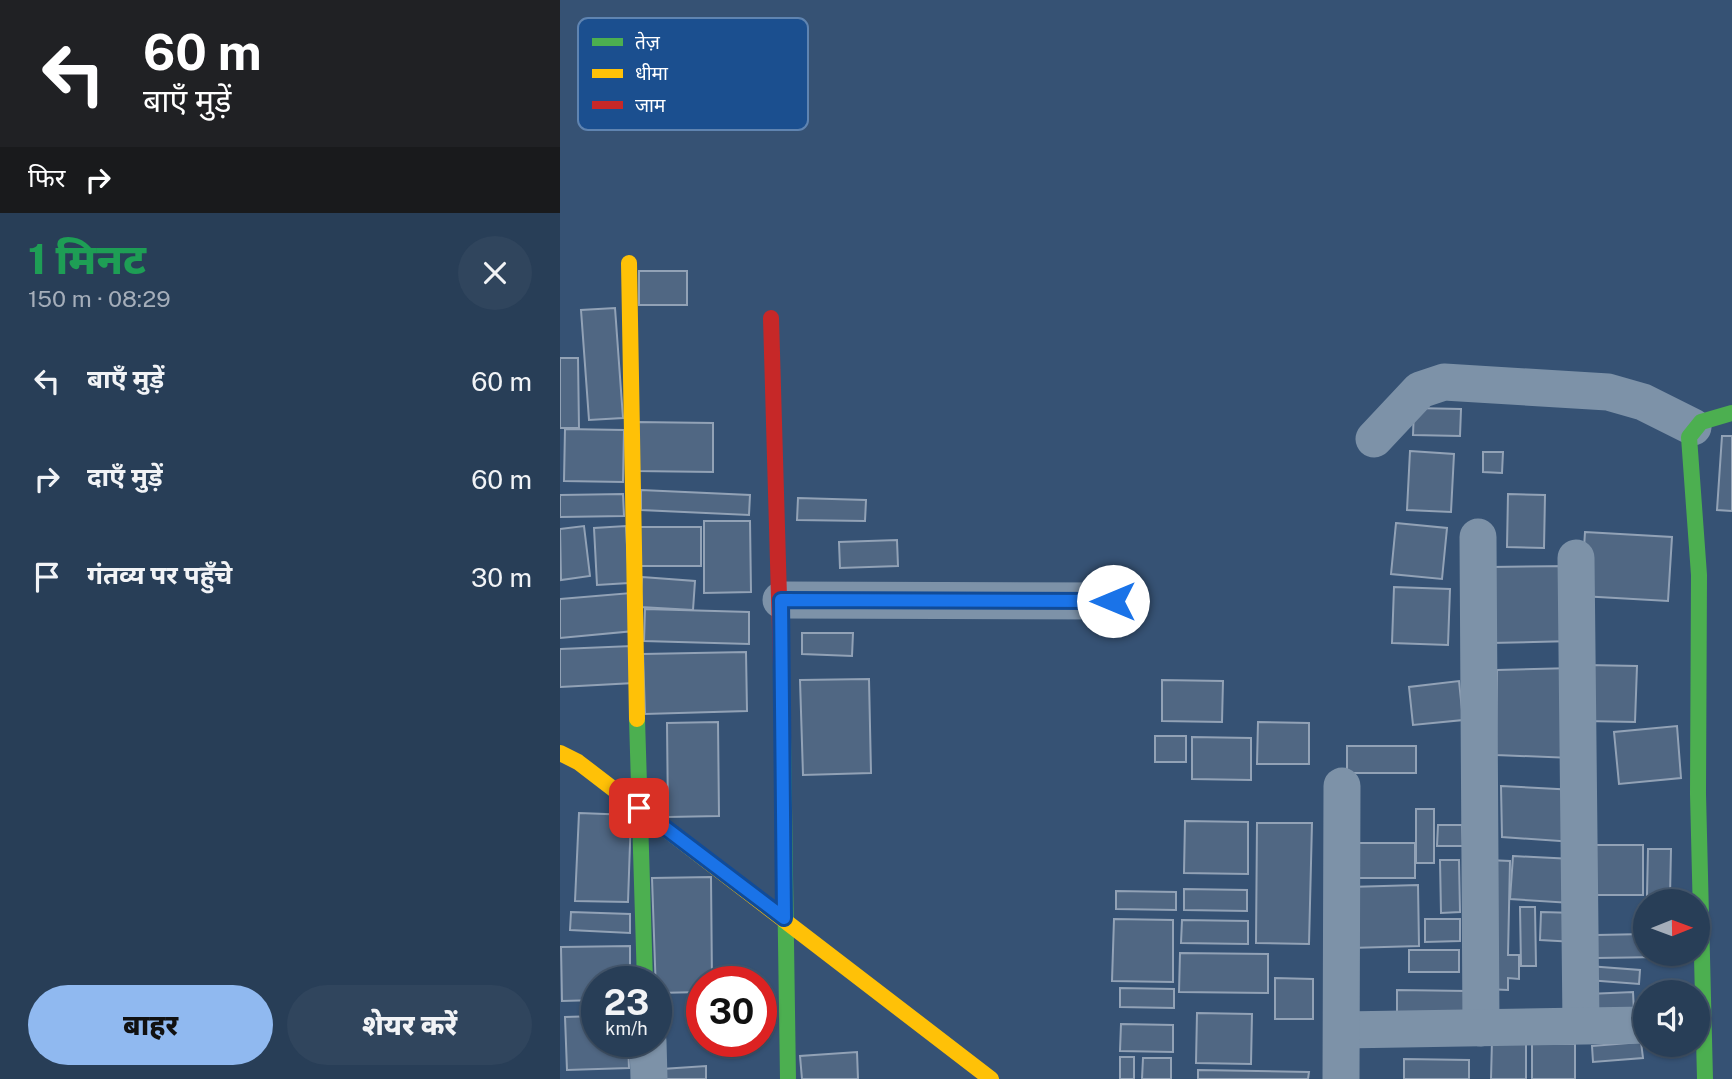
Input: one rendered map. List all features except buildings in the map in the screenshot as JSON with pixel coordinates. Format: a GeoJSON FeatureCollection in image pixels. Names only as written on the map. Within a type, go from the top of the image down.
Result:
{"type":"FeatureCollection","features":[{"type":"Feature","properties":{"kind":"street"},"geometry":{"type":"LineString","coordinates":[[629,263],[644,966]]}},
{"type":"Feature","properties":{"kind":"street"},"geometry":{"type":"LineString","coordinates":[[771,318],[781,600],[788,1079]]}},
{"type":"Feature","properties":{"kind":"street"},"geometry":{"type":"LineString","coordinates":[[1374,439],[1420,390],[1444,382],[1608,391],[1643,402],[1693,427]]}},
{"type":"Feature","properties":{"kind":"street"},"geometry":{"type":"LineString","coordinates":[[1700,980],[1699,575],[1689,438],[1693,427],[1703,419],[1732,413]]}},
{"type":"Feature","properties":{"kind":"street"},"geometry":{"type":"LineString","coordinates":[[1478,537],[1482,1028]]}},
{"type":"Feature","properties":{"kind":"street"},"geometry":{"type":"LineString","coordinates":[[1576,558],[1581,1025]]}},
{"type":"Feature","properties":{"kind":"street"},"geometry":{"type":"LineString","coordinates":[[781,600],[1113,601]]}},
{"type":"Feature","properties":{"kind":"street"},"geometry":{"type":"LineString","coordinates":[[560,753],[578,762],[639,808],[991,1079]]}},
{"type":"Feature","properties":{"kind":"street"},"geometry":{"type":"LineString","coordinates":[[1341,1079],[1342,786]]}},
{"type":"Feature","properties":{"kind":"street"},"geometry":{"type":"LineString","coordinates":[[1342,1030],[1633,1026]]}},
{"type":"Feature","properties":{"kind":"street"},"geometry":{"type":"LineString","coordinates":[[648,1057],[649,1079]]}},
{"type":"Feature","properties":{"kind":"street"},"geometry":{"type":"LineString","coordinates":[[1703,1057],[1705,1079]]}},
{"type":"Feature","properties":{"kind":"traffic: fast"},"geometry":{"type":"LineString","coordinates":[[1705,1079],[1698,794],[1699,575],[1689,437],[1701,422],[1732,413]]}},
{"type":"Feature","properties":{"kind":"traffic: fast"},"geometry":{"type":"LineString","coordinates":[[637,719],[645,966]]}},
{"type":"Feature","properties":{"kind":"traffic: fast"},"geometry":{"type":"LineString","coordinates":[[783,737],[788,1079]]}},
{"type":"Feature","properties":{"kind":"traffic: slow"},"geometry":{"type":"LineString","coordinates":[[629,263],[637,719]]}},
{"type":"Feature","properties":{"kind":"traffic: slow"},"geometry":{"type":"LineString","coordinates":[[560,753],[578,762],[991,1079]]}},
{"type":"Feature","properties":{"kind":"traffic: jam"},"geometry":{"type":"LineString","coordinates":[[771,318],[783,737]]}},
{"type":"Feature","properties":{"kind":"route"},"geometry":{"type":"LineString","coordinates":[[639,808],[784,918],[781,600],[1113,601]]}}]}
